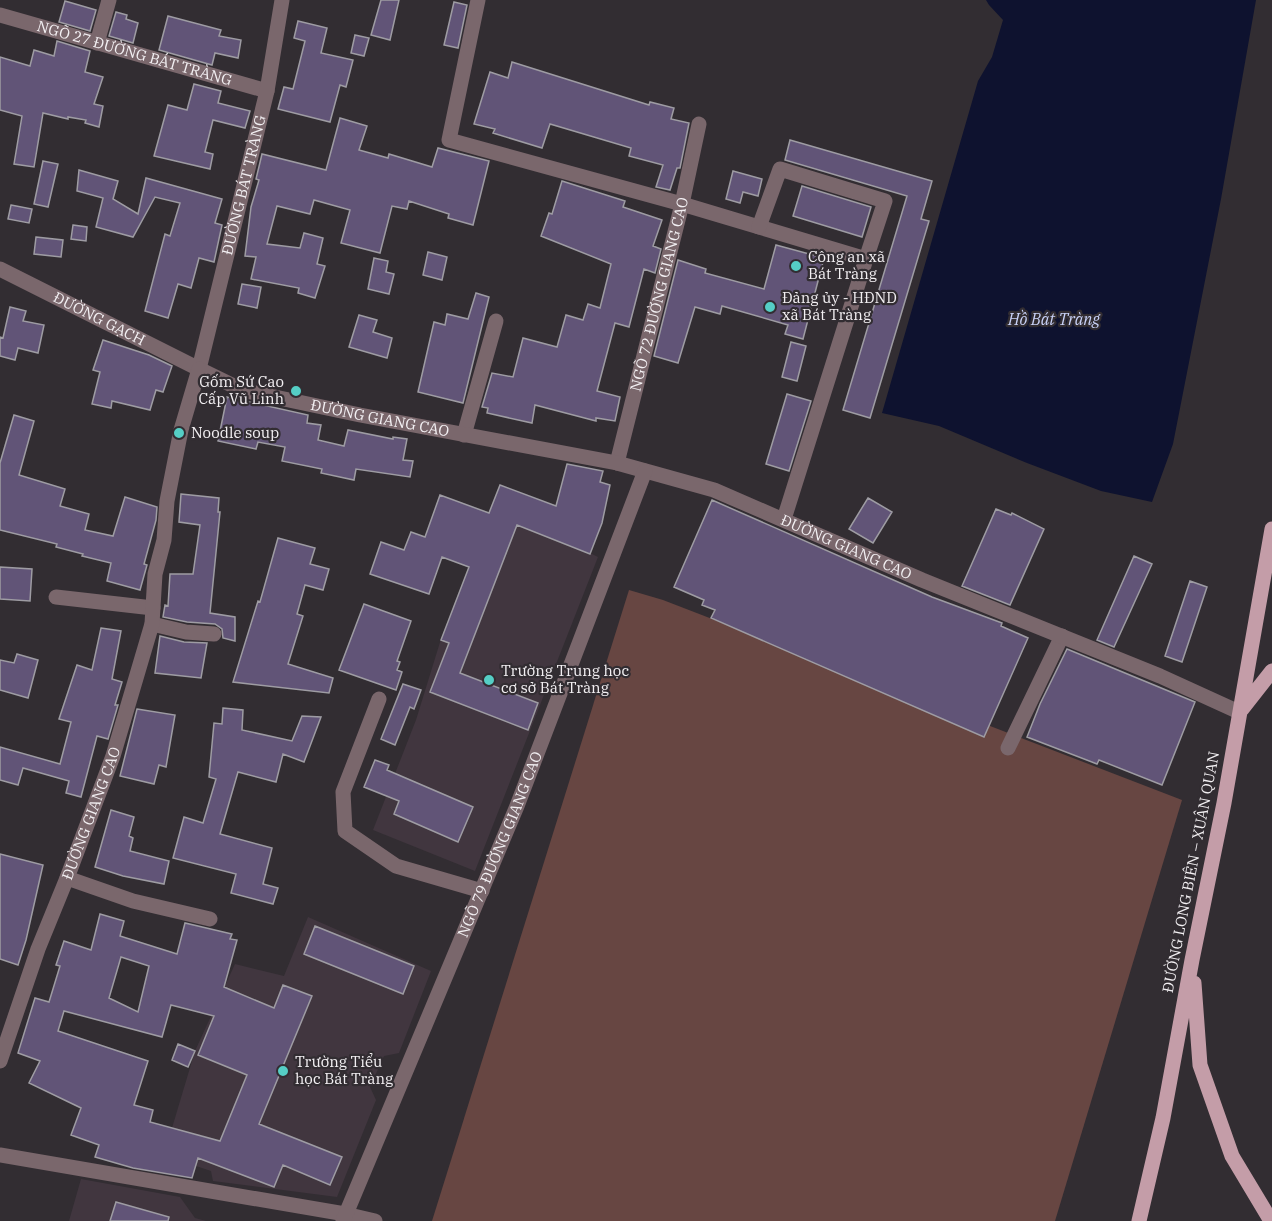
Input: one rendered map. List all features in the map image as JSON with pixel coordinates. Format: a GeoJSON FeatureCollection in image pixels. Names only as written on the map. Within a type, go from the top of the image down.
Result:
{"type":"FeatureCollection","features":[{"type":"Feature","properties":{"kind":"main road","name":"ĐƯỜNG LONG BIÊN – XUÂN QUAN"},"geometry":{"type":"LineString","coordinates":[[1139,1221],[1163,1118],[1224,802],[1272,529]]}},
{"type":"Feature","properties":{"kind":"main road"},"geometry":{"type":"LineString","coordinates":[[1239,712],[1272,671]]}},
{"type":"Feature","properties":{"kind":"main road"},"geometry":{"type":"LineString","coordinates":[[1192,960],[1200,1065],[1232,1156],[1271,1221]]}},
{"type":"Feature","properties":{"kind":"street"},"geometry":{"type":"LineString","coordinates":[[98,43],[109,0]]}},
{"type":"Feature","properties":{"kind":"street","name":"ĐƯỜNG BÁT TRÀNG"},"geometry":{"type":"LineString","coordinates":[[200,369],[267,91],[282,0]]}},
{"type":"Feature","properties":{"kind":"street"},"geometry":{"type":"LineString","coordinates":[[478,0],[449,140],[682,204],[866,259]]}},
{"type":"Feature","properties":{"kind":"street","name":"NGÕ 27 ĐƯỜNG BÁT TRÀNG"},"geometry":{"type":"LineString","coordinates":[[0,15],[267,91]]}},
{"type":"Feature","properties":{"kind":"street","name":"NGÕ 72 ĐƯỜNG GIANG CAO"},"geometry":{"type":"LineString","coordinates":[[616,464],[682,204],[699,124]]}},
{"type":"Feature","properties":{"kind":"street"},"geometry":{"type":"LineString","coordinates":[[759,227],[780,169],[885,201],[784,519]]}},
{"type":"Feature","properties":{"kind":"street","name":"ĐƯỜNG GẠCH"},"geometry":{"type":"LineString","coordinates":[[0,268],[200,369]]}},
{"type":"Feature","properties":{"kind":"street"},"geometry":{"type":"LineString","coordinates":[[464,435],[496,321]]}},
{"type":"Feature","properties":{"kind":"street","name":"ĐƯỜNG GIANG CAO"},"geometry":{"type":"LineString","coordinates":[[0,1061],[38,949],[112,756],[152,624],[155,574],[164,540],[167,501],[182,430],[200,369],[242,390],[616,464],[714,490],[922,580],[1160,676],[1239,712]]}},
{"type":"Feature","properties":{"kind":"street","name":"NGÕ 79 ĐƯỜNG GIANG CAO"},"geometry":{"type":"LineString","coordinates":[[344,1217],[521,795],[645,471]]}},
{"type":"Feature","properties":{"kind":"street"},"geometry":{"type":"LineString","coordinates":[[56,597],[153,608]]}},
{"type":"Feature","properties":{"kind":"street"},"geometry":{"type":"LineString","coordinates":[[152,624],[186,632],[214,634]]}},
{"type":"Feature","properties":{"kind":"street"},"geometry":{"type":"LineString","coordinates":[[1008,748],[1062,636]]}},
{"type":"Feature","properties":{"kind":"street"},"geometry":{"type":"LineString","coordinates":[[379,699],[343,792],[345,831],[396,866],[482,891]]}},
{"type":"Feature","properties":{"kind":"street"},"geometry":{"type":"LineString","coordinates":[[67,878],[133,901],[210,919]]}},
{"type":"Feature","properties":{"kind":"street"},"geometry":{"type":"LineString","coordinates":[[0,1155],[375,1221]]}},
{"type":"Feature","properties":{"kind":"shaded area","name":"Trường Trung học cơ sở Bát Tràng"},"geometry":{"type":"Polygon","coordinates":[[[500,485],[602,523],[590,553],[598,557],[475,871],[373,830],[416,720],[441,639],[500,485]]]}},
{"type":"Feature","properties":{"kind":"shaded area"},"geometry":{"type":"Polygon","coordinates":[[[629,590],[663,600],[1182,800],[1055,1221],[432,1221],[629,590]]]}},
{"type":"Feature","properties":{"kind":"shaded area","name":"Trường Tiểu học Bát Tràng"},"geometry":{"type":"Polygon","coordinates":[[[308,917],[431,971],[399,1053],[384,1056],[370,1087],[376,1100],[337,1197],[213,1181],[211,1171],[196,1166],[203,1136],[172,1128],[195,1051],[235,964],[284,976],[308,917]]]}},
{"type":"Feature","properties":{"kind":"shaded area"},"geometry":{"type":"Polygon","coordinates":[[[81,1179],[180,1197],[195,1218],[206,1221],[69,1221],[81,1179]]]}},
{"type":"Feature","properties":{"kind":"water","name":"Hồ Bát Tràng"},"geometry":{"type":"Polygon","coordinates":[[[986,0],[1256,0],[1221,199],[1173,444],[1152,502],[1101,491],[939,426],[882,413],[978,81],[992,57],[1003,20],[986,0]]]}},
{"type":"Feature","properties":{"kind":"building"},"geometry":{"type":"Polygon","coordinates":[[[381,0],[399,0],[390,40],[371,35],[381,0]]]}},
{"type":"Feature","properties":{"kind":"building"},"geometry":{"type":"Polygon","coordinates":[[[65,1],[96,10],[90,31],[59,22],[65,1]]]}},
{"type":"Feature","properties":{"kind":"building"},"geometry":{"type":"Polygon","coordinates":[[[454,2],[467,5],[458,48],[444,45],[454,2]]]}},
{"type":"Feature","properties":{"kind":"building"},"geometry":{"type":"Polygon","coordinates":[[[116,12],[127,15],[126,19],[138,23],[133,43],[109,36],[116,12]]]}},
{"type":"Feature","properties":{"kind":"building"},"geometry":{"type":"Polygon","coordinates":[[[168,16],[221,30],[219,36],[241,40],[238,58],[215,53],[212,65],[159,50],[168,16]]]}},
{"type":"Feature","properties":{"kind":"building"},"geometry":{"type":"Polygon","coordinates":[[[298,21],[327,28],[321,53],[353,60],[346,87],[340,85],[330,122],[278,109],[284,87],[293,89],[305,41],[294,38],[298,21]]]}},
{"type":"Feature","properties":{"kind":"building"},"geometry":{"type":"Polygon","coordinates":[[[355,35],[369,38],[364,56],[351,53],[355,35]]]}},
{"type":"Feature","properties":{"kind":"building"},"geometry":{"type":"Polygon","coordinates":[[[57,41],[90,51],[85,72],[103,77],[94,104],[103,106],[99,127],[85,123],[86,120],[68,117],[68,119],[43,113],[34,167],[14,164],[22,116],[0,110],[0,57],[30,66],[34,50],[54,56],[57,41]]]}},
{"type":"Feature","properties":{"kind":"building"},"geometry":{"type":"Polygon","coordinates":[[[512,62],[649,105],[650,102],[674,108],[671,119],[689,123],[680,168],[677,168],[670,190],[656,187],[663,165],[629,156],[631,148],[550,124],[542,148],[493,133],[495,129],[474,124],[490,72],[508,78],[512,62]]]}},
{"type":"Feature","properties":{"kind":"building"},"geometry":{"type":"Polygon","coordinates":[[[194,84],[221,91],[218,103],[250,111],[245,128],[213,120],[205,152],[213,154],[210,169],[154,156],[168,105],[187,110],[194,84]]]}},
{"type":"Feature","properties":{"kind":"building"},"geometry":{"type":"Polygon","coordinates":[[[340,118],[367,126],[359,150],[388,158],[389,154],[432,167],[438,148],[489,161],[473,225],[448,218],[449,214],[409,201],[407,209],[392,206],[380,253],[341,243],[350,210],[314,200],[310,214],[277,206],[267,244],[300,248],[304,233],[323,238],[317,264],[325,266],[315,298],[298,293],[299,288],[251,279],[256,257],[245,256],[251,207],[259,180],[256,179],[262,154],[326,170],[340,118]]]}},
{"type":"Feature","properties":{"kind":"building"},"geometry":{"type":"Polygon","coordinates":[[[790,140],[932,181],[921,219],[929,221],[870,418],[843,410],[907,196],[785,160],[790,140]]]}},
{"type":"Feature","properties":{"kind":"building"},"geometry":{"type":"Polygon","coordinates":[[[43,161],[58,164],[48,207],[34,204],[43,161]]]}},
{"type":"Feature","properties":{"kind":"building"},"geometry":{"type":"Polygon","coordinates":[[[79,170],[118,181],[113,199],[138,214],[146,178],[222,199],[215,223],[222,225],[214,262],[199,258],[191,288],[178,284],[168,318],[145,311],[165,234],[170,236],[180,203],[155,197],[133,237],[96,227],[103,198],[77,191],[79,170]]]}},
{"type":"Feature","properties":{"kind":"building"},"geometry":{"type":"Polygon","coordinates":[[[733,171],[762,179],[758,196],[743,192],[740,203],[726,199],[733,171]]]}},
{"type":"Feature","properties":{"kind":"building"},"geometry":{"type":"Polygon","coordinates":[[[562,181],[625,201],[623,207],[662,220],[653,246],[661,249],[655,273],[644,269],[629,327],[615,323],[597,391],[620,397],[615,421],[596,418],[596,421],[535,405],[532,423],[487,413],[488,408],[482,407],[492,373],[513,377],[523,338],[557,347],[566,315],[583,320],[588,304],[600,308],[611,264],[541,236],[549,213],[552,214],[562,181]]]}},
{"type":"Feature","properties":{"kind":"building"},"geometry":{"type":"Polygon","coordinates":[[[802,186],[871,207],[862,237],[793,216],[802,186]]]}},
{"type":"Feature","properties":{"kind":"building"},"geometry":{"type":"Polygon","coordinates":[[[11,205],[32,209],[29,223],[8,219],[11,205]]]}},
{"type":"Feature","properties":{"kind":"building"},"geometry":{"type":"Polygon","coordinates":[[[73,225],[87,227],[86,241],[71,239],[73,225]]]}},
{"type":"Feature","properties":{"kind":"building"},"geometry":{"type":"Polygon","coordinates":[[[36,237],[63,240],[61,257],[34,254],[36,237]]]}},
{"type":"Feature","properties":{"kind":"building"},"geometry":{"type":"Polygon","coordinates":[[[776,245],[824,258],[803,339],[785,334],[788,325],[722,306],[720,314],[695,307],[678,363],[654,356],[678,260],[706,269],[705,273],[764,289],[776,245]]]}},
{"type":"Feature","properties":{"kind":"building"},"geometry":{"type":"Polygon","coordinates":[[[428,252],[447,257],[442,280],[423,275],[428,252]]]}},
{"type":"Feature","properties":{"kind":"building"},"geometry":{"type":"Polygon","coordinates":[[[374,258],[388,261],[386,272],[394,274],[389,294],[368,289],[374,258]]]}},
{"type":"Feature","properties":{"kind":"building"},"geometry":{"type":"Polygon","coordinates":[[[242,284],[261,287],[257,308],[238,304],[242,284]]]}},
{"type":"Feature","properties":{"kind":"building"},"geometry":{"type":"Polygon","coordinates":[[[476,293],[489,297],[463,403],[418,392],[434,322],[445,325],[447,314],[468,319],[476,293]]]}},
{"type":"Feature","properties":{"kind":"building"},"geometry":{"type":"Polygon","coordinates":[[[10,307],[26,311],[23,321],[44,325],[38,353],[18,348],[15,360],[0,356],[0,337],[3,338],[10,307]]]}},
{"type":"Feature","properties":{"kind":"building"},"geometry":{"type":"Polygon","coordinates":[[[359,315],[377,320],[373,332],[392,338],[387,358],[349,347],[359,315]]]}},
{"type":"Feature","properties":{"kind":"building"},"geometry":{"type":"Polygon","coordinates":[[[103,340],[149,355],[172,366],[163,392],[156,390],[150,410],[112,401],[111,408],[92,404],[100,372],[93,370],[103,340]]]}},
{"type":"Feature","properties":{"kind":"building"},"geometry":{"type":"Polygon","coordinates":[[[791,342],[806,346],[797,381],[782,377],[791,342]]]}},
{"type":"Feature","properties":{"kind":"building"},"geometry":{"type":"Polygon","coordinates":[[[787,394],[811,401],[789,471],[766,464],[787,394]]]}},
{"type":"Feature","properties":{"kind":"building"},"geometry":{"type":"Polygon","coordinates":[[[227,397],[308,415],[307,423],[321,425],[318,440],[344,446],[348,430],[393,439],[393,437],[407,439],[403,460],[413,461],[410,477],[356,469],[354,480],[321,473],[322,469],[282,461],[285,447],[258,442],[256,449],[218,441],[227,397]]]}},
{"type":"Feature","properties":{"kind":"building"},"geometry":{"type":"Polygon","coordinates":[[[14,415],[34,421],[19,475],[65,489],[60,506],[89,514],[85,530],[113,536],[125,497],[157,507],[156,520],[144,564],[147,565],[140,590],[107,581],[111,563],[56,547],[57,544],[0,530],[0,463],[14,415]]]}},
{"type":"Feature","properties":{"kind":"building"},"geometry":{"type":"Polygon","coordinates":[[[567,464],[603,471],[600,482],[610,485],[602,523],[590,554],[517,525],[460,673],[538,703],[528,730],[430,692],[449,643],[441,640],[469,567],[442,557],[429,594],[370,574],[381,542],[404,550],[411,532],[425,537],[440,495],[489,513],[500,485],[556,506],[567,464]]]}},
{"type":"Feature","properties":{"kind":"building"},"geometry":{"type":"Polygon","coordinates":[[[181,494],[219,498],[218,512],[220,512],[210,613],[235,617],[235,641],[223,638],[222,629],[215,624],[163,617],[165,605],[168,606],[170,574],[193,574],[200,525],[179,522],[181,494]]]}},
{"type":"Feature","properties":{"kind":"building"},"geometry":{"type":"Polygon","coordinates":[[[868,498],[892,512],[873,543],[849,529],[868,498]]]}},
{"type":"Feature","properties":{"kind":"building"},"geometry":{"type":"Polygon","coordinates":[[[712,500],[932,597],[1002,623],[1001,626],[1028,638],[984,737],[711,618],[715,610],[702,605],[704,600],[674,587],[712,500]]]}},
{"type":"Feature","properties":{"kind":"building"},"geometry":{"type":"Polygon","coordinates":[[[996,509],[1011,515],[1012,513],[1044,529],[1010,605],[962,586],[996,509]]]}},
{"type":"Feature","properties":{"kind":"building"},"geometry":{"type":"Polygon","coordinates":[[[278,538],[315,548],[310,564],[329,569],[323,590],[305,585],[297,614],[303,616],[288,664],[333,678],[329,693],[233,682],[258,601],[260,602],[278,538]]]}},
{"type":"Feature","properties":{"kind":"building"},"geometry":{"type":"Polygon","coordinates":[[[1134,556],[1152,564],[1114,647],[1097,640],[1134,556]]]}},
{"type":"Feature","properties":{"kind":"building"},"geometry":{"type":"Polygon","coordinates":[[[0,567],[32,569],[30,601],[0,599],[0,567]]]}},
{"type":"Feature","properties":{"kind":"building"},"geometry":{"type":"Polygon","coordinates":[[[1190,581],[1207,587],[1182,662],[1165,656],[1190,581]]]}},
{"type":"Feature","properties":{"kind":"building"},"geometry":{"type":"Polygon","coordinates":[[[364,604],[411,621],[397,661],[400,662],[397,670],[402,672],[396,690],[339,670],[364,604]]]}},
{"type":"Feature","properties":{"kind":"building"},"geometry":{"type":"Polygon","coordinates":[[[101,628],[121,631],[112,679],[122,682],[108,739],[97,736],[81,797],[66,793],[69,781],[23,768],[18,785],[0,780],[0,747],[60,764],[71,722],[59,719],[77,665],[92,670],[101,628]]]}},
{"type":"Feature","properties":{"kind":"building"},"geometry":{"type":"Polygon","coordinates":[[[160,636],[184,642],[207,643],[201,678],[155,673],[160,636]]]}},
{"type":"Feature","properties":{"kind":"building"},"geometry":{"type":"Polygon","coordinates":[[[1067,649],[1195,702],[1162,785],[1099,760],[1097,764],[1027,737],[1040,704],[1067,649]]]}},
{"type":"Feature","properties":{"kind":"building"},"geometry":{"type":"Polygon","coordinates":[[[17,654],[38,660],[28,698],[0,690],[0,660],[14,663],[17,654]]]}},
{"type":"Feature","properties":{"kind":"building"},"geometry":{"type":"Polygon","coordinates":[[[403,684],[421,690],[414,709],[410,707],[395,745],[381,739],[403,684]]]}},
{"type":"Feature","properties":{"kind":"building"},"geometry":{"type":"Polygon","coordinates":[[[223,708],[243,710],[242,730],[292,741],[302,716],[321,717],[304,762],[283,754],[276,782],[238,772],[220,834],[272,848],[263,884],[278,888],[273,904],[231,893],[236,874],[173,858],[184,817],[203,823],[216,779],[209,777],[214,723],[222,724],[223,708]]]}},
{"type":"Feature","properties":{"kind":"building"},"geometry":{"type":"Polygon","coordinates":[[[137,709],[175,715],[166,767],[159,765],[154,784],[120,776],[137,709]]]}},
{"type":"Feature","properties":{"kind":"building"},"geometry":{"type":"Polygon","coordinates":[[[375,760],[389,765],[387,770],[473,807],[458,842],[394,814],[399,801],[364,787],[375,760]]]}},
{"type":"Feature","properties":{"kind":"building"},"geometry":{"type":"Polygon","coordinates":[[[111,810],[134,817],[129,836],[133,838],[130,851],[169,861],[164,884],[123,876],[95,867],[111,810]]]}},
{"type":"Feature","properties":{"kind":"building"},"geometry":{"type":"Polygon","coordinates":[[[0,854],[43,865],[18,965],[0,959],[0,854]]]}},
{"type":"Feature","properties":{"kind":"building"},"geometry":{"type":"Polygon","coordinates":[[[100,914],[124,921],[120,936],[177,954],[185,923],[232,934],[230,939],[237,940],[224,987],[274,1008],[283,985],[312,996],[259,1124],[342,1157],[330,1185],[283,1165],[274,1187],[198,1158],[192,1178],[133,1168],[95,1157],[99,1145],[71,1135],[81,1108],[29,1083],[40,1061],[18,1053],[35,998],[49,1002],[60,966],[56,965],[64,941],[91,950],[100,914]],[[121,957],[109,998],[138,1012],[149,966],[121,957]],[[171,1005],[162,1037],[64,1011],[58,1031],[148,1061],[134,1105],[153,1110],[150,1122],[220,1141],[247,1075],[198,1055],[214,1016],[171,1005]]]}},
{"type":"Feature","properties":{"kind":"building"},"geometry":{"type":"Polygon","coordinates":[[[315,926],[414,966],[403,994],[304,954],[315,926]]]}},
{"type":"Feature","properties":{"kind":"building"},"geometry":{"type":"Polygon","coordinates":[[[178,1044],[195,1051],[188,1067],[172,1060],[178,1044]]]}},
{"type":"Feature","properties":{"kind":"building"},"geometry":{"type":"Polygon","coordinates":[[[116,1202],[169,1217],[168,1221],[110,1221],[116,1202]]]}},
{"type":"Feature","properties":{"kind":"place","name":"Công an xã Bát Tràng"},"geometry":{"type":"Point","coordinates":[796,266]}},
{"type":"Feature","properties":{"kind":"place","name":"Đảng ủy - HĐND xã Bát Tràng"},"geometry":{"type":"Point","coordinates":[770,307]}},
{"type":"Feature","properties":{"kind":"place","name":"Gốm Sứ Cao Cấp Vũ Linh"},"geometry":{"type":"Point","coordinates":[296,391]}},
{"type":"Feature","properties":{"kind":"place","name":"Noodle soup"},"geometry":{"type":"Point","coordinates":[179,433]}},
{"type":"Feature","properties":{"kind":"place","name":"Trường Trung học cơ sở Bát Tràng"},"geometry":{"type":"Point","coordinates":[489,680]}},
{"type":"Feature","properties":{"kind":"place","name":"Trường Tiểu học Bát Tràng"},"geometry":{"type":"Point","coordinates":[283,1071]}}]}
